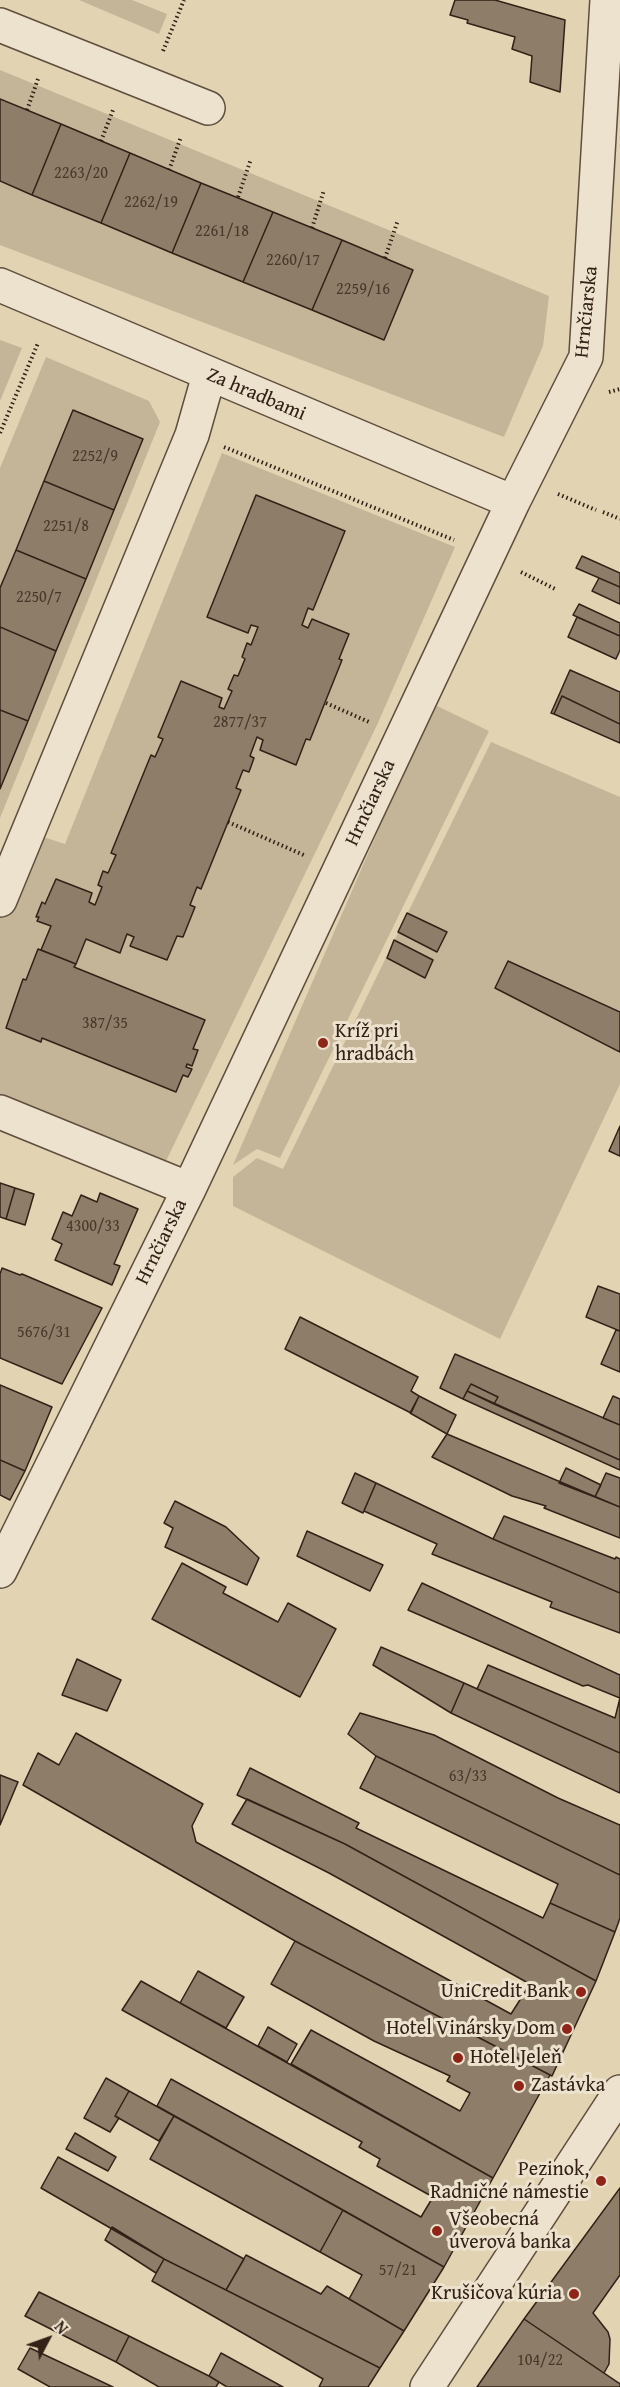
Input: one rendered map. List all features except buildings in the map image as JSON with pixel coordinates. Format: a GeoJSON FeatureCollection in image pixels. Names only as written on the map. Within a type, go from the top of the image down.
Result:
{"type":"FeatureCollection","features":[{"type":"Feature","properties":{"kind":"street","name":"Hrnčiarska"},"geometry":{"type":"LineString","coordinates":[[0,1571],[189,1189],[513,502],[586,357],[608,0]]}},
{"type":"Feature","properties":{"kind":"street"},"geometry":{"type":"LineString","coordinates":[[0,25],[208,108]]}},
{"type":"Feature","properties":{"kind":"street","name":"Za hradbami"},"geometry":{"type":"LineString","coordinates":[[0,285],[513,502]]}},
{"type":"Feature","properties":{"kind":"street"},"geometry":{"type":"LineString","coordinates":[[0,900],[192,435],[209,375]]}},
{"type":"Feature","properties":{"kind":"street"},"geometry":{"type":"LineString","coordinates":[[0,1112],[189,1189]]}},
{"type":"Feature","properties":{"kind":"street"},"geometry":{"type":"LineString","coordinates":[[427,2387],[619,2095]]}},
{"type":"Feature","properties":{"kind":"path"},"geometry":{"type":"LineString","coordinates":[[149,85],[184,2],[176,0]]}},
{"type":"Feature","properties":{"kind":"path"},"geometry":{"type":"LineString","coordinates":[[27,110],[40,72]]}},
{"type":"Feature","properties":{"kind":"path"},"geometry":{"type":"LineString","coordinates":[[101,141],[115,103]]}},
{"type":"Feature","properties":{"kind":"path"},"geometry":{"type":"LineString","coordinates":[[169,170],[183,131]]}},
{"type":"Feature","properties":{"kind":"path"},"geometry":{"type":"LineString","coordinates":[[238,197],[251,159]]}},
{"type":"Feature","properties":{"kind":"path"},"geometry":{"type":"LineString","coordinates":[[312,228],[324,190]]}},
{"type":"Feature","properties":{"kind":"path"},"geometry":{"type":"LineString","coordinates":[[385,258],[398,220]]}},
{"type":"Feature","properties":{"kind":"path"},"geometry":{"type":"LineString","coordinates":[[0,433],[38,343]]}},
{"type":"Feature","properties":{"kind":"path"},"geometry":{"type":"LineString","coordinates":[[192,435],[460,542]]}},
{"type":"Feature","properties":{"kind":"path"},"geometry":{"type":"LineString","coordinates":[[603,512],[620,519]]}},
{"type":"Feature","properties":{"kind":"path"},"geometry":{"type":"LineString","coordinates":[[515,568],[557,590]]}},
{"type":"Feature","properties":{"kind":"path"},"geometry":{"type":"LineString","coordinates":[[326,703],[377,725]]}},
{"type":"Feature","properties":{"kind":"path"},"geometry":{"type":"LineString","coordinates":[[228,822],[313,860]]}},
{"type":"Feature","properties":{"kind":"shaded area"},"geometry":{"type":"Polygon","coordinates":[[[79,0],[132,0],[167,14],[159,34],[79,0]]]}},
{"type":"Feature","properties":{"kind":"shaded area"},"geometry":{"type":"Polygon","coordinates":[[[0,70],[549,296],[543,346],[504,437],[0,245],[0,70]]]}},
{"type":"Feature","properties":{"kind":"shaded area"},"geometry":{"type":"Polygon","coordinates":[[[0,340],[22,348],[0,401],[0,340]]]}},
{"type":"Feature","properties":{"kind":"shaded area"},"geometry":{"type":"Polygon","coordinates":[[[46,357],[149,401],[160,422],[0,818],[0,468],[46,357]]]}},
{"type":"Feature","properties":{"kind":"shaded area"},"geometry":{"type":"Polygon","coordinates":[[[222,453],[455,547],[377,725],[166,1161],[0,1099],[0,917],[34,834],[65,844],[222,453]]]}},
{"type":"Feature","properties":{"kind":"shaded area"},"geometry":{"type":"Polygon","coordinates":[[[433,704],[489,731],[280,1158],[257,1149],[233,1165],[433,704]]]}},
{"type":"Feature","properties":{"kind":"shaded area"},"geometry":{"type":"Polygon","coordinates":[[[491,742],[620,797],[620,1084],[500,1339],[233,1206],[233,1177],[257,1158],[283,1169],[491,742]]]}},
{"type":"Feature","properties":{"kind":"place","name":"Kríž pri hradbách"},"geometry":{"type":"Point","coordinates":[323,1043]}},
{"type":"Feature","properties":{"kind":"place","name":"UniCredit Bank"},"geometry":{"type":"Point","coordinates":[581,1992]}},
{"type":"Feature","properties":{"kind":"place","name":"Hotel Vinársky Dom"},"geometry":{"type":"Point","coordinates":[567,2029]}},
{"type":"Feature","properties":{"kind":"place","name":"Hotel Jeleň"},"geometry":{"type":"Point","coordinates":[458,2058]}},
{"type":"Feature","properties":{"kind":"place","name":"Zastávka"},"geometry":{"type":"Point","coordinates":[519,2086]}},
{"type":"Feature","properties":{"kind":"place","name":"Pezinok, Radničné námestie"},"geometry":{"type":"Point","coordinates":[601,2181]}},
{"type":"Feature","properties":{"kind":"place","name":"Všeobecná úverová banka"},"geometry":{"type":"Point","coordinates":[437,2231]}},
{"type":"Feature","properties":{"kind":"place","name":"Krušičova kúria"},"geometry":{"type":"Point","coordinates":[574,2294]}}]}
